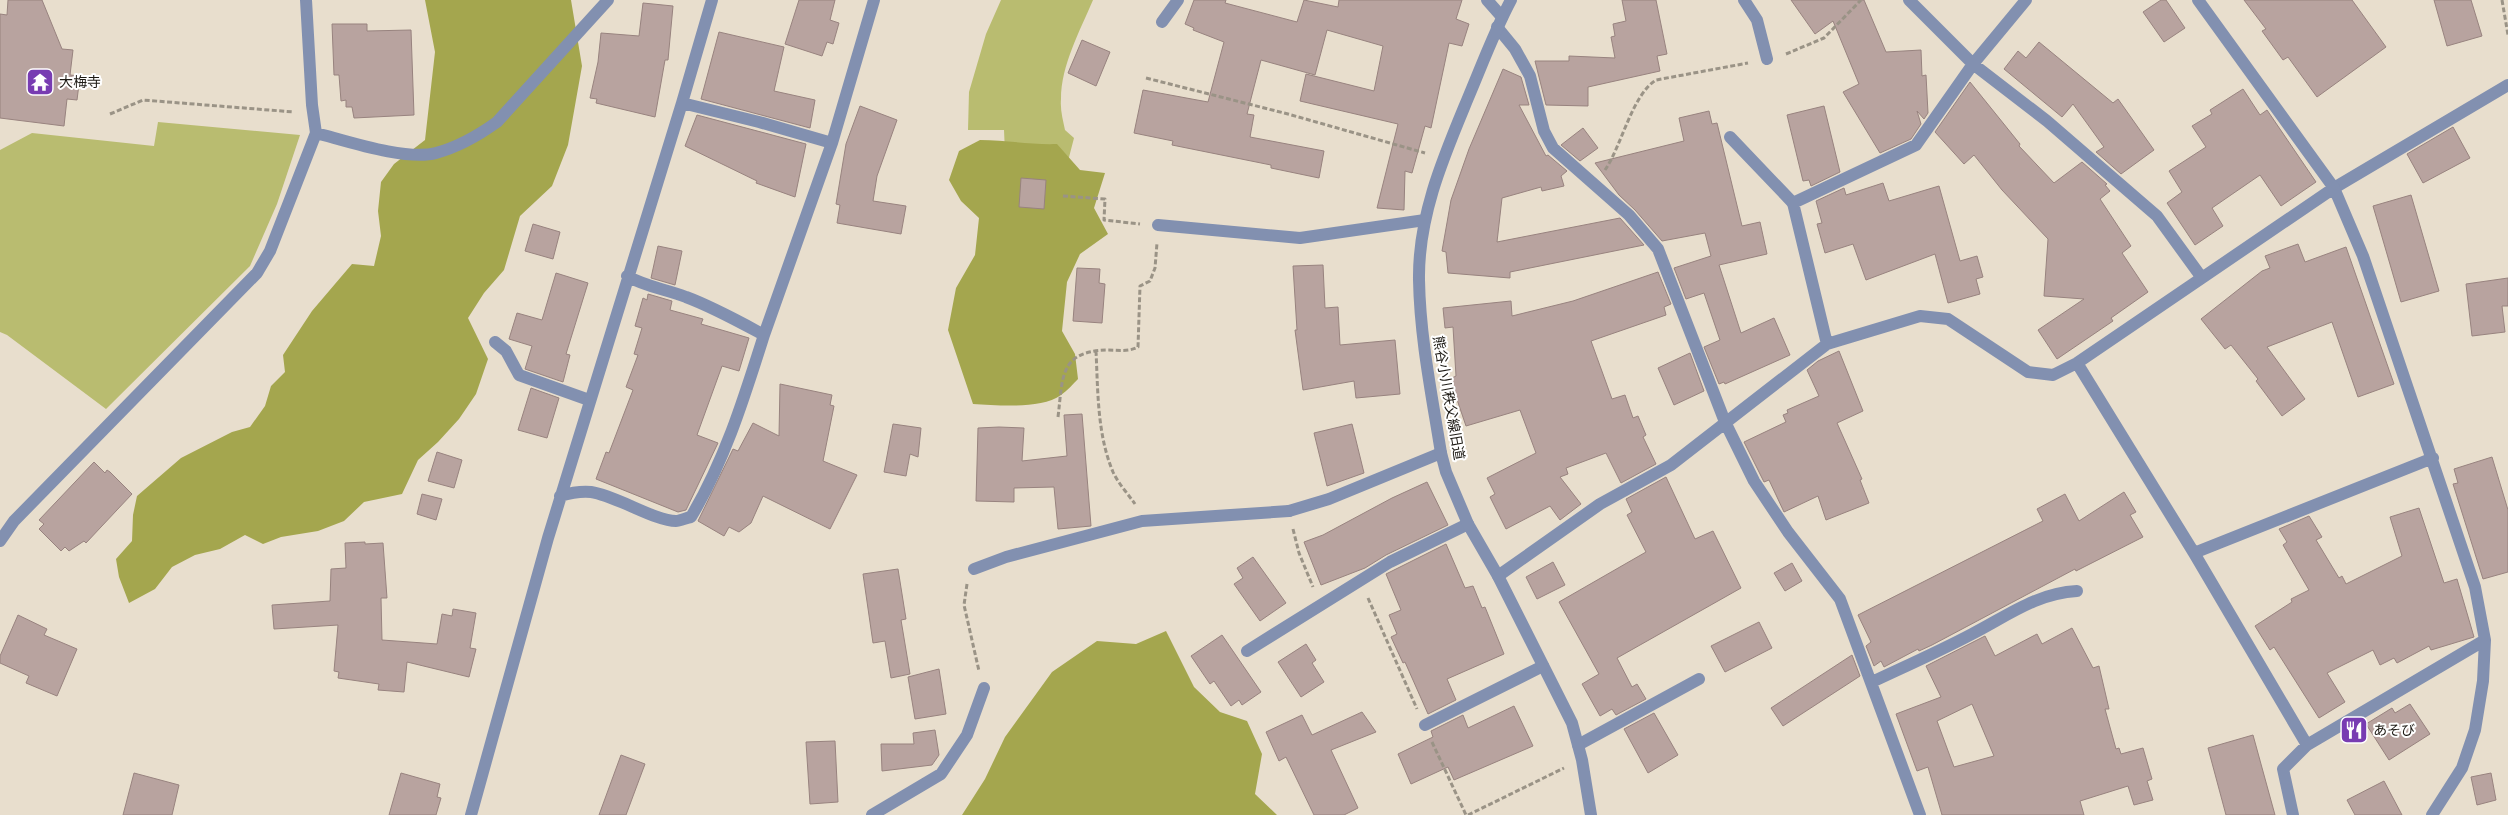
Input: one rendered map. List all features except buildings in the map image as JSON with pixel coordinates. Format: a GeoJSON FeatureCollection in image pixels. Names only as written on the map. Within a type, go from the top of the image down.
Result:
{"type":"FeatureCollection","features":[{"type":"Feature","properties":{"kind":"street"},"geometry":{"type":"LineString","coordinates":[[0,541],[14,521],[257,272],[270,251],[316,133],[315,114],[312,105],[306,0]]}},
{"type":"Feature","properties":{"kind":"street"},"geometry":{"type":"LineString","coordinates":[[316,133],[394,153],[435,154],[476,137],[497,122],[608,0]]}},
{"type":"Feature","properties":{"kind":"street"},"geometry":{"type":"LineString","coordinates":[[471,815],[560,496],[712,0]]}},
{"type":"Feature","properties":{"kind":"street"},"geometry":{"type":"LineString","coordinates":[[560,496],[576,492],[591,492],[624,501],[661,518],[676,521],[691,517],[710,485],[735,424],[764,334],[832,144],[874,0]]}},
{"type":"Feature","properties":{"kind":"street"},"geometry":{"type":"LineString","coordinates":[[1162,22],[1178,0]]}},
{"type":"Feature","properties":{"kind":"street"},"geometry":{"type":"LineString","coordinates":[[1487,0],[1530,76],[1544,131],[1553,148],[1569,165],[1596,184],[1629,215],[1658,249],[1725,422],[1754,481],[1788,532],[1840,599],[1920,815]]}},
{"type":"Feature","properties":{"kind":"street","name":"熊谷小川秩父線旧道"},"geometry":{"type":"LineString","coordinates":[[1511,0],[1443,158],[1425,220],[1419,278],[1422,332],[1441,453],[1468,524],[1498,576],[1572,723],[1582,760],[1591,815]]}},
{"type":"Feature","properties":{"kind":"street"},"geometry":{"type":"LineString","coordinates":[[1744,0],[1757,20],[1767,59]]}},
{"type":"Feature","properties":{"kind":"street"},"geometry":{"type":"LineString","coordinates":[[1909,0],[1973,64],[2047,121],[2157,216],[2202,278]]}},
{"type":"Feature","properties":{"kind":"street"},"geometry":{"type":"LineString","coordinates":[[1793,203],[1916,145],[1973,64],[2026,0]]}},
{"type":"Feature","properties":{"kind":"street"},"geometry":{"type":"LineString","coordinates":[[2198,0],[2334,188],[2363,256],[2433,458],[2475,587],[2485,640],[2483,681],[2475,730],[2462,768],[2432,815]]}},
{"type":"Feature","properties":{"kind":"street"},"geometry":{"type":"LineString","coordinates":[[1498,576],[1600,504],[1671,464],[1827,344],[1920,316],[1948,320],[2028,372],[2053,375],[2077,363],[2334,188],[2508,86]]}},
{"type":"Feature","properties":{"kind":"street"},"geometry":{"type":"LineString","coordinates":[[682,103],[759,122],[832,144]]}},
{"type":"Feature","properties":{"kind":"street"},"geometry":{"type":"LineString","coordinates":[[1730,137],[1793,203],[1827,344]]}},
{"type":"Feature","properties":{"kind":"street"},"geometry":{"type":"LineString","coordinates":[[1158,225],[1300,238],[1425,220]]}},
{"type":"Feature","properties":{"kind":"street"},"geometry":{"type":"LineString","coordinates":[[627,276],[642,285],[684,296],[714,308],[764,334]]}},
{"type":"Feature","properties":{"kind":"street"},"geometry":{"type":"LineString","coordinates":[[495,342],[506,351],[519,375],[589,400]]}},
{"type":"Feature","properties":{"kind":"street"},"geometry":{"type":"LineString","coordinates":[[2077,363],[2194,553],[2307,744]]}},
{"type":"Feature","properties":{"kind":"street"},"geometry":{"type":"LineString","coordinates":[[974,569],[1006,557],[1142,521],[1289,511],[1329,499],[1441,453]]}},
{"type":"Feature","properties":{"kind":"street"},"geometry":{"type":"LineString","coordinates":[[2194,553],[2433,458]]}},
{"type":"Feature","properties":{"kind":"street"},"geometry":{"type":"LineString","coordinates":[[1247,651],[1390,562],[1468,524]]}},
{"type":"Feature","properties":{"kind":"street"},"geometry":{"type":"LineString","coordinates":[[1872,682],[1936,653],[2036,599],[2059,592],[2077,591]]}},
{"type":"Feature","properties":{"kind":"street"},"geometry":{"type":"LineString","coordinates":[[2293,815],[2283,769],[2307,744],[2485,640]]}},
{"type":"Feature","properties":{"kind":"street"},"geometry":{"type":"LineString","coordinates":[[1425,725],[1543,666]]}},
{"type":"Feature","properties":{"kind":"street"},"geometry":{"type":"LineString","coordinates":[[1578,745],[1699,678]]}},
{"type":"Feature","properties":{"kind":"street"},"geometry":{"type":"LineString","coordinates":[[872,815],[941,774],[967,735],[984,688]]}},
{"type":"Feature","properties":{"kind":"path"},"geometry":{"type":"LineString","coordinates":[[1596,184],[1615,155],[1627,125],[1647,86],[1656,80],[1707,72],[1767,59],[1824,38],[1861,0]]}},
{"type":"Feature","properties":{"kind":"path"},"geometry":{"type":"LineString","coordinates":[[2502,0],[2508,35]]}},
{"type":"Feature","properties":{"kind":"path"},"geometry":{"type":"LineString","coordinates":[[1146,78],[1297,116],[1443,158]]}},
{"type":"Feature","properties":{"kind":"path"},"geometry":{"type":"LineString","coordinates":[[110,114],[143,100],[315,114]]}},
{"type":"Feature","properties":{"kind":"path"},"geometry":{"type":"LineString","coordinates":[[1058,416],[1063,379],[1069,362],[1080,354],[1096,350],[1132,350],[1138,347],[1140,286],[1150,280],[1154,268],[1158,225],[1104,220],[1105,199],[1063,196]]}},
{"type":"Feature","properties":{"kind":"path"},"geometry":{"type":"LineString","coordinates":[[1096,350],[1100,424],[1105,447],[1114,474],[1136,505],[1142,521]]}},
{"type":"Feature","properties":{"kind":"path"},"geometry":{"type":"LineString","coordinates":[[1289,511],[1299,553],[1321,605]]}},
{"type":"Feature","properties":{"kind":"path"},"geometry":{"type":"LineString","coordinates":[[974,569],[965,589],[964,605],[984,688]]}},
{"type":"Feature","properties":{"kind":"path"},"geometry":{"type":"LineString","coordinates":[[1360,581],[1467,815],[1582,760]]}},
{"type":"Feature","properties":{"kind":"green space"},"geometry":{"type":"Polygon","coordinates":[[[1001,0],[1093,0],[1072,48],[1062,86],[1061,107],[1065,130],[1074,138],[1067,165],[1005,153],[1004,130],[968,130],[969,92],[986,34],[1001,0]]]}},
{"type":"Feature","properties":{"kind":"green space"},"geometry":{"type":"Polygon","coordinates":[[[158,122],[300,135],[277,204],[250,266],[106,409],[7,335],[0,332],[0,150],[32,133],[154,146],[158,122]]]}},
{"type":"Feature","properties":{"kind":"shaded area"},"geometry":{"type":"Polygon","coordinates":[[[425,0],[571,0],[582,66],[568,145],[552,186],[520,216],[504,270],[484,293],[468,318],[488,359],[476,394],[459,419],[418,460],[402,494],[364,502],[344,521],[318,531],[281,537],[263,544],[245,535],[220,549],[195,555],[172,567],[155,589],[129,603],[119,577],[116,559],[132,541],[133,515],[137,496],[181,458],[232,432],[250,427],[265,406],[271,386],[285,372],[283,355],[312,311],[352,264],[374,266],[381,236],[378,211],[381,182],[394,164],[425,140],[435,52],[425,0]]]}},
{"type":"Feature","properties":{"kind":"shaded area"},"geometry":{"type":"Polygon","coordinates":[[[980,140],[1057,144],[1080,170],[1105,173],[1094,208],[1108,234],[1080,254],[1067,282],[1062,331],[1075,354],[1078,379],[1061,395],[1042,403],[1018,406],[973,404],[948,330],[956,288],[975,255],[979,218],[961,201],[949,180],[959,151],[980,140]]]}},
{"type":"Feature","properties":{"kind":"shaded area"},"geometry":{"type":"Polygon","coordinates":[[[1166,631],[1194,687],[1220,712],[1247,721],[1262,754],[1255,794],[1277,815],[962,815],[985,779],[1005,737],[1052,672],[1097,641],[1136,644],[1166,631]]]}},
{"type":"Feature","properties":{"kind":"place","name":"大梅寺"},"geometry":{"type":"Point","coordinates":[40,82]}},
{"type":"Feature","properties":{"kind":"place","name":"あそび"},"geometry":{"type":"Point","coordinates":[2354,730]}}]}
